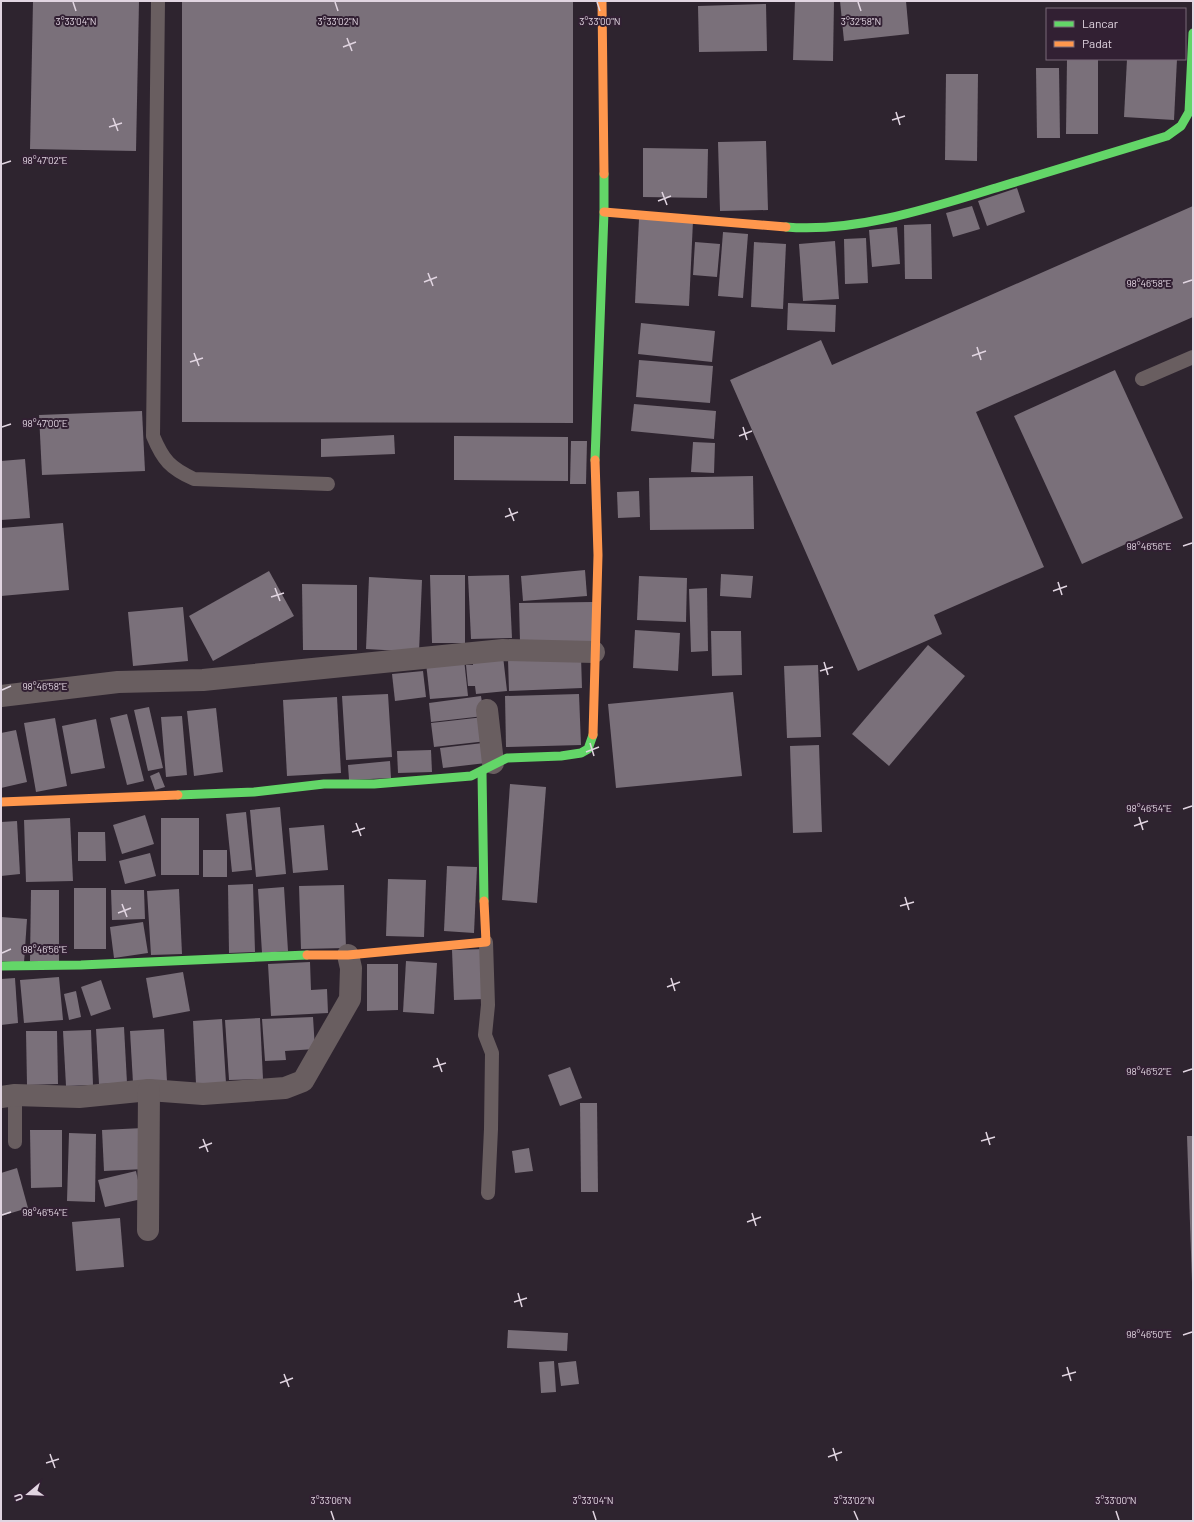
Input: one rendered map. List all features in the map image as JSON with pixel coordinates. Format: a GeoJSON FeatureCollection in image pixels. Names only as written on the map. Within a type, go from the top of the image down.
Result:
{"type":"FeatureCollection","features":[{"type":"Feature","properties":{"kind":"street"},"geometry":{"type":"LineString","coordinates":[[1,802],[254,792],[324,784],[374,784],[471,776],[512,756],[575,754],[586,750],[593,739],[594,652],[598,555],[596,478],[598,360],[604,212],[602,1]]}},
{"type":"Feature","properties":{"kind":"street"},"geometry":{"type":"LineString","coordinates":[[604,212],[794,228],[849,225],[886,219],[1030,179],[1167,136],[1186,122],[1189,112],[1193,33]]}},
{"type":"Feature","properties":{"kind":"street"},"geometry":{"type":"LineString","coordinates":[[1,696],[118,682],[202,680],[503,650],[594,652]]}},
{"type":"Feature","properties":{"kind":"street"},"geometry":{"type":"LineString","coordinates":[[1,966],[96,965],[298,955],[348,956],[486,942],[482,865],[487,768],[487,710]]}},
{"type":"Feature","properties":{"kind":"street"},"geometry":{"type":"LineString","coordinates":[[8,1096],[79,1096],[149,1090],[203,1094],[285,1088],[303,1081],[350,999],[351,968],[348,956]]}},
{"type":"Feature","properties":{"kind":"street"},"geometry":{"type":"LineString","coordinates":[[148,1230],[149,1090]]}},
{"type":"Feature","properties":{"kind":"lane"},"geometry":{"type":"LineString","coordinates":[[158,1],[153,436],[159,452],[168,464],[178,472],[194,479],[328,484]]}},
{"type":"Feature","properties":{"kind":"lane"},"geometry":{"type":"LineString","coordinates":[[1142,379],[1193,357]]}},
{"type":"Feature","properties":{"kind":"lane"},"geometry":{"type":"LineString","coordinates":[[486,942],[488,1004],[485,1035],[492,1053],[488,1193]]}},
{"type":"Feature","properties":{"kind":"lane"},"geometry":{"type":"LineString","coordinates":[[8,1096],[15,1142]]}},
{"type":"Feature","properties":{"kind":"building"},"geometry":{"type":"Polygon","coordinates":[[[33,1],[139,1],[136,151],[30,149],[33,1]]]}},
{"type":"Feature","properties":{"kind":"building"},"geometry":{"type":"Polygon","coordinates":[[[182,1],[573,1],[573,423],[182,422],[182,1]]]}},
{"type":"Feature","properties":{"kind":"building"},"geometry":{"type":"Polygon","coordinates":[[[795,1],[834,1],[833,61],[793,60],[795,1]]]}},
{"type":"Feature","properties":{"kind":"building"},"geometry":{"type":"Polygon","coordinates":[[[840,1],[906,1],[909,34],[844,41],[840,1]]]}},
{"type":"Feature","properties":{"kind":"building"},"geometry":{"type":"Polygon","coordinates":[[[766,4],[767,51],[699,52],[698,6],[766,4]]]}},
{"type":"Feature","properties":{"kind":"building"},"geometry":{"type":"Polygon","coordinates":[[[1067,60],[1098,60],[1098,134],[1066,134],[1067,60]]]}},
{"type":"Feature","properties":{"kind":"building"},"geometry":{"type":"Polygon","coordinates":[[[1127,60],[1177,60],[1174,120],[1124,117],[1127,60]]]}},
{"type":"Feature","properties":{"kind":"building"},"geometry":{"type":"Polygon","coordinates":[[[1036,68],[1059,68],[1060,138],[1037,138],[1036,68]]]}},
{"type":"Feature","properties":{"kind":"building"},"geometry":{"type":"Polygon","coordinates":[[[946,74],[978,74],[977,161],[945,160],[946,74]]]}},
{"type":"Feature","properties":{"kind":"building"},"geometry":{"type":"Polygon","coordinates":[[[766,141],[768,210],[720,211],[718,142],[766,141]]]}},
{"type":"Feature","properties":{"kind":"building"},"geometry":{"type":"Polygon","coordinates":[[[643,148],[708,149],[707,198],[643,197],[643,148]]]}},
{"type":"Feature","properties":{"kind":"building"},"geometry":{"type":"Polygon","coordinates":[[[1017,188],[1025,212],[987,226],[978,201],[1017,188]]]}},
{"type":"Feature","properties":{"kind":"building"},"geometry":{"type":"Polygon","coordinates":[[[972,206],[980,229],[953,237],[946,213],[972,206]]]}},
{"type":"Feature","properties":{"kind":"building"},"geometry":{"type":"Polygon","coordinates":[[[1193,206],[1193,317],[976,412],[1044,567],[934,615],[942,634],[858,671],[730,380],[821,340],[832,365],[1193,206]]]}},
{"type":"Feature","properties":{"kind":"building"},"geometry":{"type":"Polygon","coordinates":[[[639,219],[693,221],[689,306],[635,303],[639,219]]]}},
{"type":"Feature","properties":{"kind":"building"},"geometry":{"type":"Polygon","coordinates":[[[931,224],[932,279],[905,279],[904,225],[931,224]]]}},
{"type":"Feature","properties":{"kind":"building"},"geometry":{"type":"Polygon","coordinates":[[[897,227],[900,264],[872,267],[869,230],[897,227]]]}},
{"type":"Feature","properties":{"kind":"building"},"geometry":{"type":"Polygon","coordinates":[[[723,232],[748,234],[743,298],[718,296],[723,232]]]}},
{"type":"Feature","properties":{"kind":"building"},"geometry":{"type":"Polygon","coordinates":[[[866,238],[868,283],[845,284],[844,239],[866,238]]]}},
{"type":"Feature","properties":{"kind":"building"},"geometry":{"type":"Polygon","coordinates":[[[835,241],[839,299],[803,301],[799,244],[835,241]]]}},
{"type":"Feature","properties":{"kind":"building"},"geometry":{"type":"Polygon","coordinates":[[[695,242],[720,244],[717,277],[693,275],[695,242]]]}},
{"type":"Feature","properties":{"kind":"building"},"geometry":{"type":"Polygon","coordinates":[[[754,242],[786,244],[783,309],[751,307],[754,242]]]}},
{"type":"Feature","properties":{"kind":"building"},"geometry":{"type":"Polygon","coordinates":[[[788,303],[836,305],[835,332],[787,330],[788,303]]]}},
{"type":"Feature","properties":{"kind":"building"},"geometry":{"type":"Polygon","coordinates":[[[641,323],[715,331],[712,362],[638,354],[641,323]]]}},
{"type":"Feature","properties":{"kind":"building"},"geometry":{"type":"Polygon","coordinates":[[[639,360],[713,366],[710,403],[636,397],[639,360]]]}},
{"type":"Feature","properties":{"kind":"building"},"geometry":{"type":"Polygon","coordinates":[[[1115,370],[1183,518],[1082,564],[1014,416],[1115,370]]]}},
{"type":"Feature","properties":{"kind":"building"},"geometry":{"type":"Polygon","coordinates":[[[634,404],[716,411],[714,439],[631,431],[634,404]]]}},
{"type":"Feature","properties":{"kind":"building"},"geometry":{"type":"Polygon","coordinates":[[[142,411],[145,471],[42,475],[39,415],[142,411]]]}},
{"type":"Feature","properties":{"kind":"building"},"geometry":{"type":"Polygon","coordinates":[[[394,435],[395,454],[321,457],[321,439],[394,435]]]}},
{"type":"Feature","properties":{"kind":"building"},"geometry":{"type":"Polygon","coordinates":[[[454,436],[568,437],[568,481],[454,480],[454,436]]]}},
{"type":"Feature","properties":{"kind":"building"},"geometry":{"type":"Polygon","coordinates":[[[571,441],[587,441],[586,484],[570,484],[571,441]]]}},
{"type":"Feature","properties":{"kind":"building"},"geometry":{"type":"Polygon","coordinates":[[[693,442],[715,443],[714,473],[691,472],[693,442]]]}},
{"type":"Feature","properties":{"kind":"building"},"geometry":{"type":"Polygon","coordinates":[[[25,459],[30,518],[1,520],[1,461],[25,459]]]}},
{"type":"Feature","properties":{"kind":"building"},"geometry":{"type":"Polygon","coordinates":[[[753,476],[754,529],[650,530],[649,478],[753,476]]]}},
{"type":"Feature","properties":{"kind":"building"},"geometry":{"type":"Polygon","coordinates":[[[639,491],[640,517],[618,518],[617,492],[639,491]]]}},
{"type":"Feature","properties":{"kind":"building"},"geometry":{"type":"Polygon","coordinates":[[[63,523],[69,590],[1,596],[1,528],[63,523]]]}},
{"type":"Feature","properties":{"kind":"building"},"geometry":{"type":"Polygon","coordinates":[[[585,570],[587,596],[523,601],[521,576],[585,570]]]}},
{"type":"Feature","properties":{"kind":"building"},"geometry":{"type":"Polygon","coordinates":[[[269,571],[294,616],[213,661],[189,616],[269,571]]]}},
{"type":"Feature","properties":{"kind":"building"},"geometry":{"type":"Polygon","coordinates":[[[721,574],[753,576],[751,598],[720,596],[721,574]]]}},
{"type":"Feature","properties":{"kind":"building"},"geometry":{"type":"Polygon","coordinates":[[[430,575],[465,575],[465,643],[432,643],[430,575]]]}},
{"type":"Feature","properties":{"kind":"building"},"geometry":{"type":"Polygon","coordinates":[[[509,575],[512,638],[471,639],[468,576],[509,575]]]}},
{"type":"Feature","properties":{"kind":"building"},"geometry":{"type":"Polygon","coordinates":[[[639,576],[687,578],[686,622],[637,620],[639,576]]]}},
{"type":"Feature","properties":{"kind":"building"},"geometry":{"type":"Polygon","coordinates":[[[369,577],[422,580],[419,652],[366,649],[369,577]]]}},
{"type":"Feature","properties":{"kind":"building"},"geometry":{"type":"Polygon","coordinates":[[[302,584],[357,585],[357,650],[303,650],[302,584]]]}},
{"type":"Feature","properties":{"kind":"building"},"geometry":{"type":"Polygon","coordinates":[[[707,588],[708,651],[691,652],[689,589],[707,588]]]}},
{"type":"Feature","properties":{"kind":"building"},"geometry":{"type":"Polygon","coordinates":[[[593,602],[593,641],[520,642],[519,603],[593,602]]]}},
{"type":"Feature","properties":{"kind":"building"},"geometry":{"type":"Polygon","coordinates":[[[183,607],[188,661],[133,666],[128,612],[183,607]]]}},
{"type":"Feature","properties":{"kind":"building"},"geometry":{"type":"Polygon","coordinates":[[[635,630],[680,633],[678,671],[633,668],[635,630]]]}},
{"type":"Feature","properties":{"kind":"building"},"geometry":{"type":"Polygon","coordinates":[[[711,631],[741,631],[742,675],[712,676],[711,631]]]}},
{"type":"Feature","properties":{"kind":"building"},"geometry":{"type":"Polygon","coordinates":[[[928,645],[965,676],[889,766],[852,734],[928,645]]]}},
{"type":"Feature","properties":{"kind":"building"},"geometry":{"type":"Polygon","coordinates":[[[503,656],[507,691],[476,694],[475,686],[468,686],[466,665],[473,665],[473,660],[503,656]]]}},
{"type":"Feature","properties":{"kind":"building"},"geometry":{"type":"Polygon","coordinates":[[[581,657],[582,688],[509,691],[508,660],[581,657]]]}},
{"type":"Feature","properties":{"kind":"building"},"geometry":{"type":"Polygon","coordinates":[[[464,659],[468,696],[430,699],[426,663],[464,659]]]}},
{"type":"Feature","properties":{"kind":"building"},"geometry":{"type":"Polygon","coordinates":[[[818,665],[821,737],[787,738],[784,666],[818,665]]]}},
{"type":"Feature","properties":{"kind":"building"},"geometry":{"type":"Polygon","coordinates":[[[423,671],[426,697],[395,701],[392,674],[423,671]]]}},
{"type":"Feature","properties":{"kind":"building"},"geometry":{"type":"Polygon","coordinates":[[[733,692],[742,776],[616,788],[608,704],[733,692]]]}},
{"type":"Feature","properties":{"kind":"building"},"geometry":{"type":"Polygon","coordinates":[[[388,694],[392,757],[346,760],[342,696],[388,694]]]}},
{"type":"Feature","properties":{"kind":"building"},"geometry":{"type":"Polygon","coordinates":[[[579,694],[581,745],[506,747],[505,696],[579,694]]]}},
{"type":"Feature","properties":{"kind":"building"},"geometry":{"type":"Polygon","coordinates":[[[481,696],[484,716],[431,722],[429,703],[481,696]]]}},
{"type":"Feature","properties":{"kind":"building"},"geometry":{"type":"Polygon","coordinates":[[[337,697],[341,773],[287,776],[283,700],[337,697]]]}},
{"type":"Feature","properties":{"kind":"building"},"geometry":{"type":"Polygon","coordinates":[[[149,707],[163,768],[148,771],[134,710],[149,707]]]}},
{"type":"Feature","properties":{"kind":"building"},"geometry":{"type":"Polygon","coordinates":[[[216,708],[223,772],[194,776],[187,711],[216,708]]]}},
{"type":"Feature","properties":{"kind":"building"},"geometry":{"type":"Polygon","coordinates":[[[127,714],[144,781],[127,785],[110,718],[127,714]]]}},
{"type":"Feature","properties":{"kind":"building"},"geometry":{"type":"Polygon","coordinates":[[[182,716],[187,775],[166,777],[161,717],[182,716]]]}},
{"type":"Feature","properties":{"kind":"building"},"geometry":{"type":"Polygon","coordinates":[[[484,717],[487,741],[434,747],[431,723],[484,717]]]}},
{"type":"Feature","properties":{"kind":"building"},"geometry":{"type":"Polygon","coordinates":[[[55,718],[67,786],[36,792],[24,723],[55,718]]]}},
{"type":"Feature","properties":{"kind":"building"},"geometry":{"type":"Polygon","coordinates":[[[96,719],[105,768],[71,774],[62,726],[96,719]]]}},
{"type":"Feature","properties":{"kind":"building"},"geometry":{"type":"Polygon","coordinates":[[[16,730],[27,782],[1,788],[1,733],[16,730]]]}},
{"type":"Feature","properties":{"kind":"building"},"geometry":{"type":"Polygon","coordinates":[[[483,743],[486,763],[443,768],[440,748],[483,743]]]}},
{"type":"Feature","properties":{"kind":"building"},"geometry":{"type":"Polygon","coordinates":[[[819,745],[822,832],[793,833],[790,746],[819,745]]]}},
{"type":"Feature","properties":{"kind":"building"},"geometry":{"type":"Polygon","coordinates":[[[431,750],[432,772],[398,773],[397,751],[431,750]]]}},
{"type":"Feature","properties":{"kind":"building"},"geometry":{"type":"Polygon","coordinates":[[[390,761],[391,778],[349,780],[348,765],[390,761]]]}},
{"type":"Feature","properties":{"kind":"building"},"geometry":{"type":"Polygon","coordinates":[[[159,772],[165,787],[155,790],[150,776],[159,772]]]}},
{"type":"Feature","properties":{"kind":"building"},"geometry":{"type":"Polygon","coordinates":[[[510,784],[546,787],[537,903],[502,900],[510,784]]]}},
{"type":"Feature","properties":{"kind":"building"},"geometry":{"type":"Polygon","coordinates":[[[280,807],[286,874],[256,877],[250,810],[280,807]]]}},
{"type":"Feature","properties":{"kind":"building"},"geometry":{"type":"Polygon","coordinates":[[[246,812],[252,870],[232,872],[226,814],[246,812]]]}},
{"type":"Feature","properties":{"kind":"building"},"geometry":{"type":"Polygon","coordinates":[[[145,815],[154,844],[122,854],[113,825],[145,815]]]}},
{"type":"Feature","properties":{"kind":"building"},"geometry":{"type":"Polygon","coordinates":[[[70,818],[73,881],[26,882],[24,820],[70,818]]]}},
{"type":"Feature","properties":{"kind":"building"},"geometry":{"type":"Polygon","coordinates":[[[161,818],[199,818],[199,875],[161,875],[161,818]]]}},
{"type":"Feature","properties":{"kind":"building"},"geometry":{"type":"Polygon","coordinates":[[[17,821],[20,874],[1,876],[1,822],[17,821]]]}},
{"type":"Feature","properties":{"kind":"building"},"geometry":{"type":"Polygon","coordinates":[[[324,825],[328,870],[293,873],[289,828],[324,825]]]}},
{"type":"Feature","properties":{"kind":"building"},"geometry":{"type":"Polygon","coordinates":[[[78,832],[105,832],[106,861],[78,861],[78,832]]]}},
{"type":"Feature","properties":{"kind":"building"},"geometry":{"type":"Polygon","coordinates":[[[203,850],[227,850],[227,877],[203,877],[203,850]]]}},
{"type":"Feature","properties":{"kind":"building"},"geometry":{"type":"Polygon","coordinates":[[[150,853],[156,876],[125,884],[119,861],[150,853]]]}},
{"type":"Feature","properties":{"kind":"building"},"geometry":{"type":"Polygon","coordinates":[[[447,866],[477,867],[474,933],[444,931],[447,866]]]}},
{"type":"Feature","properties":{"kind":"building"},"geometry":{"type":"Polygon","coordinates":[[[388,879],[426,880],[424,937],[386,936],[388,879]]]}},
{"type":"Feature","properties":{"kind":"building"},"geometry":{"type":"Polygon","coordinates":[[[253,884],[255,952],[229,953],[228,885],[253,884]]]}},
{"type":"Feature","properties":{"kind":"building"},"geometry":{"type":"Polygon","coordinates":[[[344,885],[346,948],[301,949],[299,886],[344,885]]]}},
{"type":"Feature","properties":{"kind":"building"},"geometry":{"type":"Polygon","coordinates":[[[284,887],[288,951],[262,953],[258,889],[284,887]]]}},
{"type":"Feature","properties":{"kind":"building"},"geometry":{"type":"Polygon","coordinates":[[[74,888],[106,888],[106,949],[74,949],[74,888]]]}},
{"type":"Feature","properties":{"kind":"building"},"geometry":{"type":"Polygon","coordinates":[[[179,889],[182,954],[151,955],[147,891],[179,889]]]}},
{"type":"Feature","properties":{"kind":"building"},"geometry":{"type":"Polygon","coordinates":[[[31,890],[59,890],[59,962],[30,961],[31,890]]]}},
{"type":"Feature","properties":{"kind":"building"},"geometry":{"type":"Polygon","coordinates":[[[111,890],[144,890],[145,919],[112,920],[111,890]]]}},
{"type":"Feature","properties":{"kind":"building"},"geometry":{"type":"Polygon","coordinates":[[[1,917],[27,919],[24,963],[1,961],[1,917]]]}},
{"type":"Feature","properties":{"kind":"building"},"geometry":{"type":"Polygon","coordinates":[[[143,922],[148,953],[114,958],[110,927],[143,922]]]}},
{"type":"Feature","properties":{"kind":"building"},"geometry":{"type":"Polygon","coordinates":[[[485,949],[486,999],[454,1000],[452,950],[485,949]]]}},
{"type":"Feature","properties":{"kind":"building"},"geometry":{"type":"Polygon","coordinates":[[[406,961],[437,963],[434,1014],[403,1012],[406,961]]]}},
{"type":"Feature","properties":{"kind":"building"},"geometry":{"type":"Polygon","coordinates":[[[310,962],[311,990],[327,989],[328,1013],[271,1016],[268,964],[310,962]]]}},
{"type":"Feature","properties":{"kind":"building"},"geometry":{"type":"Polygon","coordinates":[[[367,964],[398,964],[398,1010],[367,1011],[367,964]]]}},
{"type":"Feature","properties":{"kind":"building"},"geometry":{"type":"Polygon","coordinates":[[[183,972],[190,1011],[153,1018],[146,978],[183,972]]]}},
{"type":"Feature","properties":{"kind":"building"},"geometry":{"type":"Polygon","coordinates":[[[59,977],[63,1020],[24,1023],[20,980],[59,977]]]}},
{"type":"Feature","properties":{"kind":"building"},"geometry":{"type":"Polygon","coordinates":[[[15,978],[18,1023],[1,1025],[1,979],[15,978]]]}},
{"type":"Feature","properties":{"kind":"building"},"geometry":{"type":"Polygon","coordinates":[[[101,980],[111,1009],[91,1016],[81,987],[101,980]]]}},
{"type":"Feature","properties":{"kind":"building"},"geometry":{"type":"Polygon","coordinates":[[[76,991],[81,1017],[69,1020],[64,994],[76,991]]]}},
{"type":"Feature","properties":{"kind":"building"},"geometry":{"type":"Polygon","coordinates":[[[313,1017],[315,1049],[285,1051],[286,1060],[265,1061],[262,1019],[313,1017]]]}},
{"type":"Feature","properties":{"kind":"building"},"geometry":{"type":"Polygon","coordinates":[[[260,1018],[263,1079],[229,1080],[225,1020],[260,1018]]]}},
{"type":"Feature","properties":{"kind":"building"},"geometry":{"type":"Polygon","coordinates":[[[222,1019],[226,1083],[196,1084],[193,1021],[222,1019]]]}},
{"type":"Feature","properties":{"kind":"building"},"geometry":{"type":"Polygon","coordinates":[[[124,1027],[127,1083],[99,1084],[96,1029],[124,1027]]]}},
{"type":"Feature","properties":{"kind":"building"},"geometry":{"type":"Polygon","coordinates":[[[164,1029],[167,1081],[133,1083],[130,1031],[164,1029]]]}},
{"type":"Feature","properties":{"kind":"building"},"geometry":{"type":"Polygon","coordinates":[[[91,1030],[93,1085],[66,1086],[63,1031],[91,1030]]]}},
{"type":"Feature","properties":{"kind":"building"},"geometry":{"type":"Polygon","coordinates":[[[26,1031],[57,1031],[58,1084],[27,1085],[26,1031]]]}},
{"type":"Feature","properties":{"kind":"building"},"geometry":{"type":"Polygon","coordinates":[[[570,1067],[582,1098],[560,1106],[548,1075],[570,1067]]]}},
{"type":"Feature","properties":{"kind":"building"},"geometry":{"type":"Polygon","coordinates":[[[580,1103],[597,1103],[598,1192],[581,1192],[580,1103]]]}},
{"type":"Feature","properties":{"kind":"building"},"geometry":{"type":"Polygon","coordinates":[[[143,1128],[145,1169],[104,1171],[102,1130],[143,1128]]]}},
{"type":"Feature","properties":{"kind":"building"},"geometry":{"type":"Polygon","coordinates":[[[30,1130],[62,1130],[62,1187],[31,1188],[30,1130]]]}},
{"type":"Feature","properties":{"kind":"building"},"geometry":{"type":"Polygon","coordinates":[[[69,1133],[96,1134],[95,1202],[67,1201],[69,1133]]]}},
{"type":"Feature","properties":{"kind":"building"},"geometry":{"type":"Polygon","coordinates":[[[1187,1136],[1193,1136],[1193,1282],[1192,1282],[1187,1136]]]}},
{"type":"Feature","properties":{"kind":"building"},"geometry":{"type":"Polygon","coordinates":[[[529,1148],[533,1171],[515,1173],[512,1151],[529,1148]]]}},
{"type":"Feature","properties":{"kind":"building"},"geometry":{"type":"Polygon","coordinates":[[[17,1168],[28,1208],[1,1216],[1,1173],[17,1168]]]}},
{"type":"Feature","properties":{"kind":"building"},"geometry":{"type":"Polygon","coordinates":[[[136,1171],[142,1199],[105,1207],[98,1180],[136,1171]]]}},
{"type":"Feature","properties":{"kind":"building"},"geometry":{"type":"Polygon","coordinates":[[[120,1218],[124,1267],[76,1271],[72,1222],[120,1218]]]}},
{"type":"Feature","properties":{"kind":"building"},"geometry":{"type":"Polygon","coordinates":[[[508,1330],[568,1333],[567,1351],[507,1348],[508,1330]]]}},
{"type":"Feature","properties":{"kind":"building"},"geometry":{"type":"Polygon","coordinates":[[[554,1361],[556,1392],[541,1393],[539,1362],[554,1361]]]}},
{"type":"Feature","properties":{"kind":"building"},"geometry":{"type":"Polygon","coordinates":[[[576,1361],[579,1384],[561,1386],[558,1363],[576,1361]]]}},
{"type":"Feature","properties":{"kind":"traffic: fast"},"geometry":{"type":"LineString","coordinates":[[786,227],[813,228],[840,226],[894,217],[948,203],[1167,136],[1181,126],[1189,112],[1193,33]]}},
{"type":"Feature","properties":{"kind":"traffic: fast"},"geometry":{"type":"LineString","coordinates":[[595,460],[604,174]]}},
{"type":"Feature","properties":{"kind":"traffic: fast"},"geometry":{"type":"LineString","coordinates":[[178,795],[254,792],[324,784],[374,784],[471,776],[507,758],[561,756],[581,753],[588,749],[593,735]]}},
{"type":"Feature","properties":{"kind":"traffic: fast"},"geometry":{"type":"LineString","coordinates":[[482,772],[484,901]]}},
{"type":"Feature","properties":{"kind":"traffic: fast"},"geometry":{"type":"LineString","coordinates":[[1,966],[81,965],[307,955]]}},
{"type":"Feature","properties":{"kind":"traffic: slow"},"geometry":{"type":"LineString","coordinates":[[602,1],[604,174]]}},
{"type":"Feature","properties":{"kind":"traffic: slow"},"geometry":{"type":"LineString","coordinates":[[604,212],[786,227]]}},
{"type":"Feature","properties":{"kind":"traffic: slow"},"geometry":{"type":"LineString","coordinates":[[593,735],[598,555],[595,460]]}},
{"type":"Feature","properties":{"kind":"traffic: slow"},"geometry":{"type":"LineString","coordinates":[[1,802],[178,795]]}},
{"type":"Feature","properties":{"kind":"traffic: slow"},"geometry":{"type":"LineString","coordinates":[[307,955],[348,955],[486,942],[484,901]]}}]}
